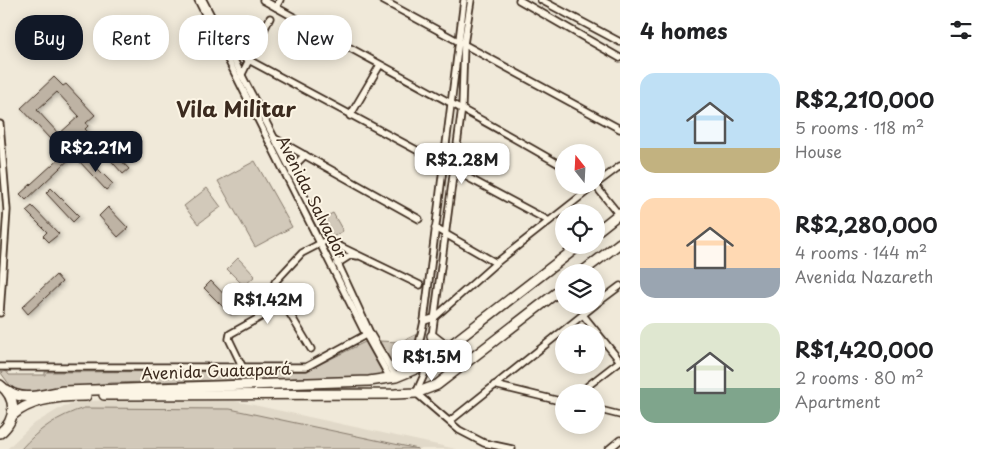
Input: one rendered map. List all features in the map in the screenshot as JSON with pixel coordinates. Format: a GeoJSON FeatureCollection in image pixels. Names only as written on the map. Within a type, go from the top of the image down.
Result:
{"type":"FeatureCollection","features":[{"type":"Feature","properties":{"kind":"highway"},"geometry":{"type":"LineString","coordinates":[[605,225],[620,214]]}},
{"type":"Feature","properties":{"kind":"highway"},"geometry":{"type":"LineString","coordinates":[[592,264],[620,243]]}},
{"type":"Feature","properties":{"kind":"highway","name":"Avenida Guatapará"},"geometry":{"type":"LineString","coordinates":[[3,388],[15,396],[24,397],[64,390],[317,383],[393,378],[425,366],[569,254]]}},
{"type":"Feature","properties":{"kind":"highway"},"geometry":{"type":"LineString","coordinates":[[416,393],[436,385],[555,294]]}},
{"type":"Feature","properties":{"kind":"highway"},"geometry":{"type":"LineString","coordinates":[[432,336],[441,343],[453,346]]}},
{"type":"Feature","properties":{"kind":"highway"},"geometry":{"type":"LineString","coordinates":[[316,396],[317,383]]}},
{"type":"Feature","properties":{"kind":"highway"},"geometry":{"type":"LineString","coordinates":[[0,433],[10,422],[13,415],[11,398],[3,388]]}},
{"type":"Feature","properties":{"kind":"highway","name":"Avenida Guatapará"},"geometry":{"type":"LineString","coordinates":[[13,415],[23,407],[42,401],[82,396],[316,396],[416,393]]}},
{"type":"Feature","properties":{"kind":"street","name":"Avenida Salvador"},"geometry":{"type":"LineString","coordinates":[[198,0],[327,240],[335,265],[368,334],[393,378]]}},
{"type":"Feature","properties":{"kind":"street","name":"Avenida Salvador"},"geometry":{"type":"LineString","coordinates":[[203,0],[211,15]]}},
{"type":"Feature","properties":{"kind":"street"},"geometry":{"type":"LineString","coordinates":[[263,0],[380,65],[462,107],[555,162]]}},
{"type":"Feature","properties":{"kind":"street"},"geometry":{"type":"LineString","coordinates":[[276,8],[280,0]]}},
{"type":"Feature","properties":{"kind":"street"},"geometry":{"type":"LineString","coordinates":[[382,0],[620,129]]}},
{"type":"Feature","properties":{"kind":"street"},"geometry":{"type":"LineString","coordinates":[[414,371],[424,321],[464,0]]}},
{"type":"Feature","properties":{"kind":"street"},"geometry":{"type":"LineString","coordinates":[[471,0],[464,44],[462,107],[432,336],[424,375],[416,393],[459,430],[484,443],[512,449]]}},
{"type":"Feature","properties":{"kind":"street"},"geometry":{"type":"LineString","coordinates":[[518,0],[620,58]]}},
{"type":"Feature","properties":{"kind":"street"},"geometry":{"type":"LineString","coordinates":[[542,0],[620,42]]}},
{"type":"Feature","properties":{"kind":"street"},"geometry":{"type":"LineString","coordinates":[[268,22],[270,18]]}},
{"type":"Feature","properties":{"kind":"street"},"geometry":{"type":"LineString","coordinates":[[584,37],[590,26]]}},
{"type":"Feature","properties":{"kind":"street","name":"Avenida Salvador"},"geometry":{"type":"LineString","coordinates":[[234,60],[265,133],[320,244],[335,265]]}},
{"type":"Feature","properties":{"kind":"street"},"geometry":{"type":"LineString","coordinates":[[240,77],[250,60],[350,116],[454,168],[549,221]]}},
{"type":"Feature","properties":{"kind":"street"},"geometry":{"type":"LineString","coordinates":[[350,116],[380,65]]}},
{"type":"Feature","properties":{"kind":"street"},"geometry":{"type":"LineString","coordinates":[[0,124],[8,210],[0,313]]}},
{"type":"Feature","properties":{"kind":"street"},"geometry":{"type":"LineString","coordinates":[[265,133],[419,219]]}},
{"type":"Feature","properties":{"kind":"street"},"geometry":{"type":"LineString","coordinates":[[292,174],[297,163],[305,155]]}},
{"type":"Feature","properties":{"kind":"street"},"geometry":{"type":"LineString","coordinates":[[605,177],[620,166]]}},
{"type":"Feature","properties":{"kind":"street"},"geometry":{"type":"LineString","coordinates":[[424,321],[434,318],[496,263],[584,194]]}},
{"type":"Feature","properties":{"kind":"street"},"geometry":{"type":"LineString","coordinates":[[603,194],[620,214]]}},
{"type":"Feature","properties":{"kind":"street"},"geometry":{"type":"LineString","coordinates":[[435,228],[496,263]]}},
{"type":"Feature","properties":{"kind":"street"},"geometry":{"type":"LineString","coordinates":[[310,349],[284,304],[275,282],[302,253],[327,240],[420,285]]}},
{"type":"Feature","properties":{"kind":"street"},"geometry":{"type":"LineString","coordinates":[[335,265],[351,255],[362,256]]}},
{"type":"Feature","properties":{"kind":"street"},"geometry":{"type":"LineString","coordinates":[[605,298],[620,286]]}},
{"type":"Feature","properties":{"kind":"street"},"geometry":{"type":"LineString","coordinates":[[428,288],[438,292]]}},
{"type":"Feature","properties":{"kind":"street"},"geometry":{"type":"LineString","coordinates":[[244,368],[229,338],[230,334],[284,304]]}},
{"type":"Feature","properties":{"kind":"street"},"geometry":{"type":"LineString","coordinates":[[450,421],[583,315],[620,361],[590,384]]}},
{"type":"Feature","properties":{"kind":"street","name":"Avenida Guatapará"},"geometry":{"type":"LineString","coordinates":[[0,367],[306,367],[368,334]]}},
{"type":"Feature","properties":{"kind":"street"},"geometry":{"type":"LineString","coordinates":[[494,385],[555,400]]}},
{"type":"Feature","properties":{"kind":"street"},"geometry":{"type":"LineString","coordinates":[[605,411],[620,415]]}},
{"type":"Feature","properties":{"kind":"street"},"geometry":{"type":"LineString","coordinates":[[609,449],[620,440]]}},
{"type":"Feature","properties":{"kind":"shaded area"},"geometry":{"type":"Polygon","coordinates":[[[255,161],[292,227],[255,247],[218,181],[255,161]]]}},
{"type":"Feature","properties":{"kind":"shaded area"},"geometry":{"type":"Polygon","coordinates":[[[207,188],[221,207],[198,224],[184,206],[207,188]]]}},
{"type":"Feature","properties":{"kind":"shaded area"},"geometry":{"type":"Polygon","coordinates":[[[333,213],[343,231],[331,238],[321,219],[333,213]]]}},
{"type":"Feature","properties":{"kind":"shaded area"},"geometry":{"type":"Polygon","coordinates":[[[238,258],[255,276],[244,286],[227,269],[238,258]]]}},
{"type":"Feature","properties":{"kind":"shaded area"},"geometry":{"type":"Polygon","coordinates":[[[419,333],[414,365],[401,371],[393,367],[379,341],[401,342],[419,333]]]}},
{"type":"Feature","properties":{"kind":"shaded area"},"geometry":{"type":"Polygon","coordinates":[[[365,342],[368,343],[385,374],[383,376],[111,383],[28,393],[12,388],[1,373],[6,371],[9,375],[45,375],[45,372],[306,371],[365,342]]]}},
{"type":"Feature","properties":{"kind":"shaded area"},"geometry":{"type":"Polygon","coordinates":[[[89,401],[235,401],[456,449],[7,449],[32,425],[64,406],[89,401]]]}},
{"type":"Feature","properties":{"kind":"shaded area"},"geometry":{"type":"Polygon","coordinates":[[[84,408],[230,409],[418,449],[21,449],[49,424],[84,408]]]}},
{"type":"Feature","properties":{"kind":"building"},"geometry":{"type":"Polygon","coordinates":[[[54,77],[63,86],[66,84],[95,115],[86,123],[88,126],[85,129],[93,137],[26,200],[20,194],[64,154],[21,108],[54,77]],[[57,92],[37,110],[59,134],[79,116],[57,92]]]}},
{"type":"Feature","properties":{"kind":"building"},"geometry":{"type":"Polygon","coordinates":[[[102,140],[129,169],[123,174],[97,145],[102,140]]]}},
{"type":"Feature","properties":{"kind":"building"},"geometry":{"type":"Polygon","coordinates":[[[85,156],[113,184],[106,190],[79,161],[85,156]]]}},
{"type":"Feature","properties":{"kind":"building"},"geometry":{"type":"Polygon","coordinates":[[[51,188],[79,216],[73,222],[46,193],[51,188]]]}},
{"type":"Feature","properties":{"kind":"building"},"geometry":{"type":"Polygon","coordinates":[[[32,206],[59,234],[49,242],[43,236],[47,232],[26,211],[32,206]]]}},
{"type":"Feature","properties":{"kind":"building"},"geometry":{"type":"Polygon","coordinates":[[[108,207],[128,228],[118,237],[99,216],[108,207]]]}},
{"type":"Feature","properties":{"kind":"building"},"geometry":{"type":"Polygon","coordinates":[[[56,275],[62,282],[28,314],[22,307],[56,275]]]}},
{"type":"Feature","properties":{"kind":"building"},"geometry":{"type":"Polygon","coordinates":[[[211,281],[238,309],[231,315],[204,288],[211,281]]]}},
{"type":"Feature","properties":{"kind":"district","name":"Vila Militar"},"geometry":{"type":"Point","coordinates":[236,110]}}]}
